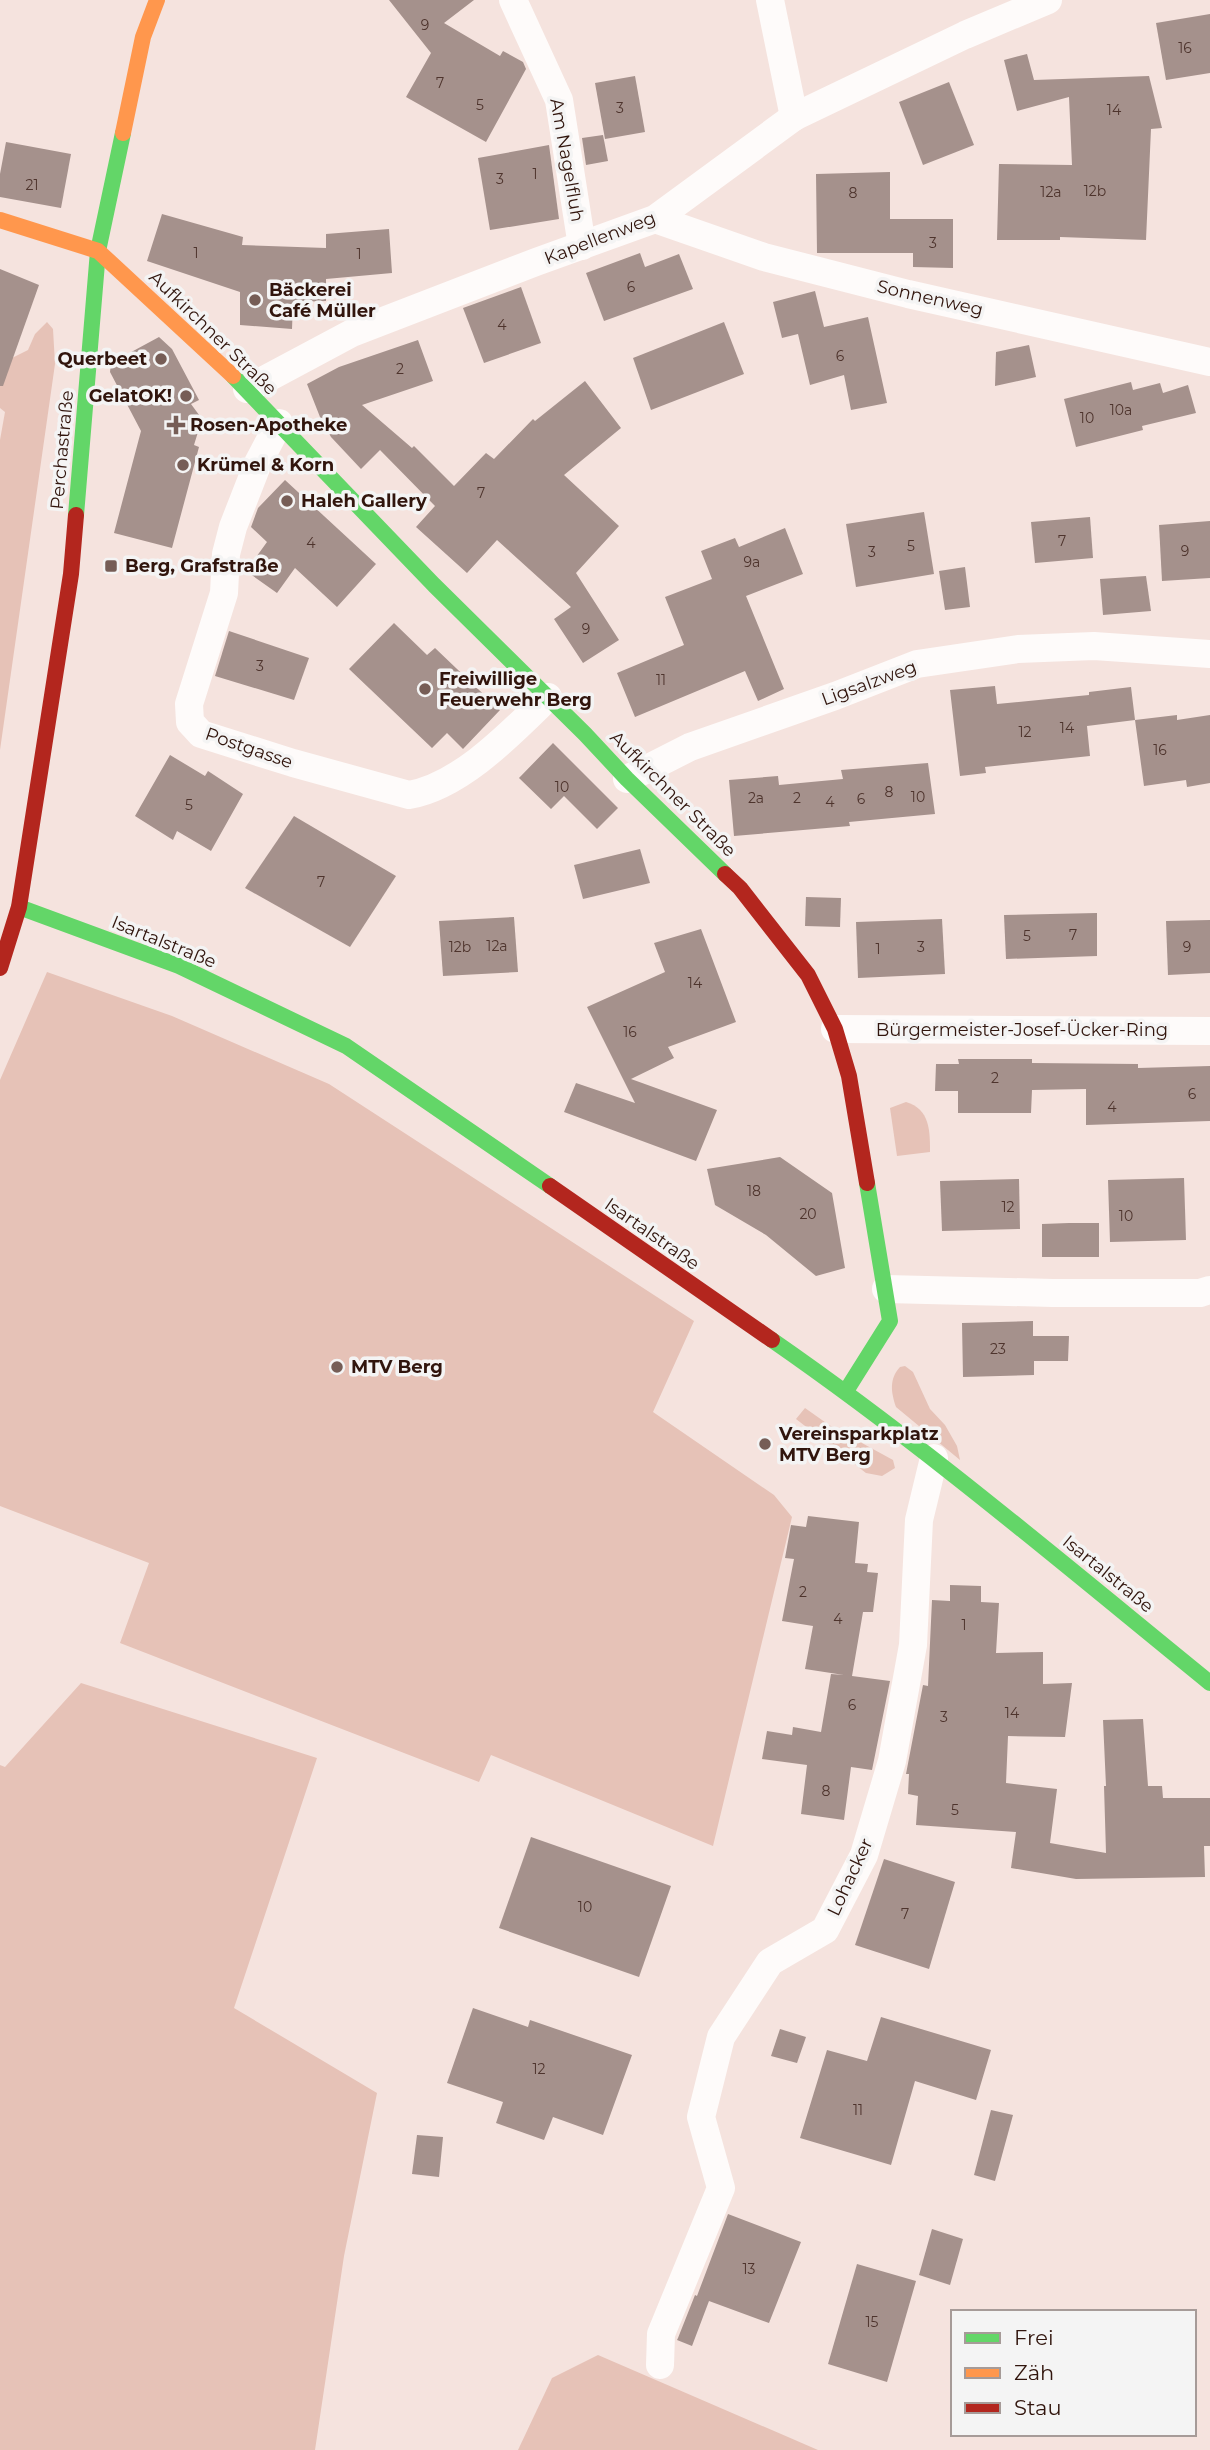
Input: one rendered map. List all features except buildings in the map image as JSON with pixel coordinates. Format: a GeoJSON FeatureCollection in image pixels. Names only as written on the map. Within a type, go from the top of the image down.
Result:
{"type":"FeatureCollection","features":[{"type":"Feature","properties":{"kind":"main road","name":"Perchastraße"},"geometry":{"type":"LineString","coordinates":[[0,968],[19,907],[71,574],[99,251],[143,37],[157,0]]}},
{"type":"Feature","properties":{"kind":"main road"},"geometry":{"type":"LineString","coordinates":[[0,220],[99,251]]}},
{"type":"Feature","properties":{"kind":"main road","name":"Aufkirchner Straße"},"geometry":{"type":"LineString","coordinates":[[99,251],[247,389],[434,585],[740,888],[808,975],[835,1029],[849,1076],[890,1321],[846,1391]]}},
{"type":"Feature","properties":{"kind":"main road","name":"Isartalstraße"},"geometry":{"type":"LineString","coordinates":[[19,907],[179,966],[346,1046],[846,1391],[934,1458],[1210,1683]]}},
{"type":"Feature","properties":{"kind":"street","name":"Am Nagelfluh"},"geometry":{"type":"LineString","coordinates":[[513,0],[559,100],[582,246]]}},
{"type":"Feature","properties":{"kind":"street"},"geometry":{"type":"LineString","coordinates":[[770,0],[794,117]]}},
{"type":"Feature","properties":{"kind":"street","name":"Kapellenweg"},"geometry":{"type":"LineString","coordinates":[[247,389],[352,333],[655,219],[794,117],[976,30],[1048,0]]}},
{"type":"Feature","properties":{"kind":"street","name":"Sonnenweg"},"geometry":{"type":"LineString","coordinates":[[655,219],[764,257],[908,294],[1210,362]]}},
{"type":"Feature","properties":{"kind":"street","name":"Postgasse"},"geometry":{"type":"LineString","coordinates":[[279,423],[243,498],[226,554],[224,593],[189,704],[190,722],[201,734],[409,795],[426,792],[475,764],[548,697]]}},
{"type":"Feature","properties":{"kind":"street","name":"Ligsalzweg"},"geometry":{"type":"LineString","coordinates":[[627,779],[690,747],[917,664],[1018,649],[1094,646],[1210,654]]}},
{"type":"Feature","properties":{"kind":"street","name":"Bürgermeister-Josef-Ücker-Ring"},"geometry":{"type":"LineString","coordinates":[[835,1029],[1210,1031]]}},
{"type":"Feature","properties":{"kind":"street"},"geometry":{"type":"LineString","coordinates":[[886,1289],[1053,1293],[1200,1293],[1210,1290]]}},
{"type":"Feature","properties":{"kind":"street","name":"Lohacker"},"geometry":{"type":"LineString","coordinates":[[660,2365],[661,2334],[721,2189],[701,2117],[721,2037],[770,1962],[825,1930],[869,1841],[892,1761],[913,1645],[919,1520],[934,1458]]}},
{"type":"Feature","properties":{"kind":"shaded area"},"geometry":{"type":"Polygon","coordinates":[[[47,322],[53,329],[55,364],[0,750],[0,440],[5,412],[0,408],[0,361],[28,350],[35,334],[47,322]]]}},
{"type":"Feature","properties":{"kind":"shaded area","name":"MTV Berg"},"geometry":{"type":"Polygon","coordinates":[[[47,972],[172,1016],[329,1084],[694,1321],[653,1412],[774,1495],[792,1517],[713,1846],[491,1755],[479,1782],[120,1643],[149,1563],[0,1506],[0,1080],[47,972]]]}},
{"type":"Feature","properties":{"kind":"shaded area"},"geometry":{"type":"Polygon","coordinates":[[[906,1102],[914,1105],[924,1115],[929,1129],[930,1152],[897,1156],[890,1108],[906,1102]]]}},
{"type":"Feature","properties":{"kind":"shaded area"},"geometry":{"type":"Polygon","coordinates":[[[905,1366],[913,1372],[930,1409],[945,1425],[957,1446],[960,1460],[896,1407],[892,1391],[893,1381],[900,1367],[905,1366]]]}},
{"type":"Feature","properties":{"kind":"shaded area"},"geometry":{"type":"Polygon","coordinates":[[[805,1408],[829,1425],[893,1460],[895,1468],[882,1476],[866,1473],[796,1419],[805,1408]]]}},
{"type":"Feature","properties":{"kind":"shaded area"},"geometry":{"type":"Polygon","coordinates":[[[81,1683],[317,1758],[234,2008],[377,2093],[344,2256],[315,2450],[0,2450],[0,1765],[5,1767],[81,1683]]]}},
{"type":"Feature","properties":{"kind":"shaded area"},"geometry":{"type":"Polygon","coordinates":[[[598,2355],[818,2450],[518,2450],[552,2378],[598,2355]]]}},
{"type":"Feature","properties":{"kind":"traffic: fast"},"geometry":{"type":"LineString","coordinates":[[76,515],[98,251],[123,133]]}},
{"type":"Feature","properties":{"kind":"traffic: fast"},"geometry":{"type":"LineString","coordinates":[[233,376],[434,585],[725,874]]}},
{"type":"Feature","properties":{"kind":"traffic: fast"},"geometry":{"type":"LineString","coordinates":[[19,907],[179,966],[346,1046],[550,1186]]}},
{"type":"Feature","properties":{"kind":"traffic: fast"},"geometry":{"type":"LineString","coordinates":[[846,1391],[890,1321],[867,1183]]}},
{"type":"Feature","properties":{"kind":"traffic: fast"},"geometry":{"type":"LineString","coordinates":[[772,1340],[940,1464],[1210,1683]]}},
{"type":"Feature","properties":{"kind":"traffic: slow"},"geometry":{"type":"LineString","coordinates":[[123,133],[143,37],[157,0]]}},
{"type":"Feature","properties":{"kind":"traffic: slow"},"geometry":{"type":"LineString","coordinates":[[0,220],[98,251],[233,376]]}},
{"type":"Feature","properties":{"kind":"traffic: jam"},"geometry":{"type":"LineString","coordinates":[[0,968],[19,907],[71,574],[76,515]]}},
{"type":"Feature","properties":{"kind":"traffic: jam"},"geometry":{"type":"LineString","coordinates":[[725,874],[740,888],[808,975],[835,1029],[849,1076],[867,1183]]}},
{"type":"Feature","properties":{"kind":"traffic: jam"},"geometry":{"type":"LineString","coordinates":[[550,1186],[772,1340]]}},
{"type":"Feature","properties":{"kind":"place","name":"Bäckerei Café Müller"},"geometry":{"type":"Point","coordinates":[255,300]}},
{"type":"Feature","properties":{"kind":"place","name":"Querbeet"},"geometry":{"type":"Point","coordinates":[161,359]}},
{"type":"Feature","properties":{"kind":"place","name":"GelatOK!"},"geometry":{"type":"Point","coordinates":[186,396]}},
{"type":"Feature","properties":{"kind":"place","name":"Rosen-Apotheke"},"geometry":{"type":"Point","coordinates":[176,425]}},
{"type":"Feature","properties":{"kind":"place","name":"Krümel & Korn"},"geometry":{"type":"Point","coordinates":[183,465]}},
{"type":"Feature","properties":{"kind":"place","name":"Haleh Gallery"},"geometry":{"type":"Point","coordinates":[287,501]}},
{"type":"Feature","properties":{"kind":"place","name":"Berg, Grafstraße"},"geometry":{"type":"Point","coordinates":[111,566]}},
{"type":"Feature","properties":{"kind":"place","name":"Freiwillige Feuerwehr Berg"},"geometry":{"type":"Point","coordinates":[425,689]}},
{"type":"Feature","properties":{"kind":"place","name":"MTV Berg"},"geometry":{"type":"Point","coordinates":[337,1367]}},
{"type":"Feature","properties":{"kind":"place","name":"Vereinsparkplatz MTV Berg"},"geometry":{"type":"Point","coordinates":[765,1444]}}]}
